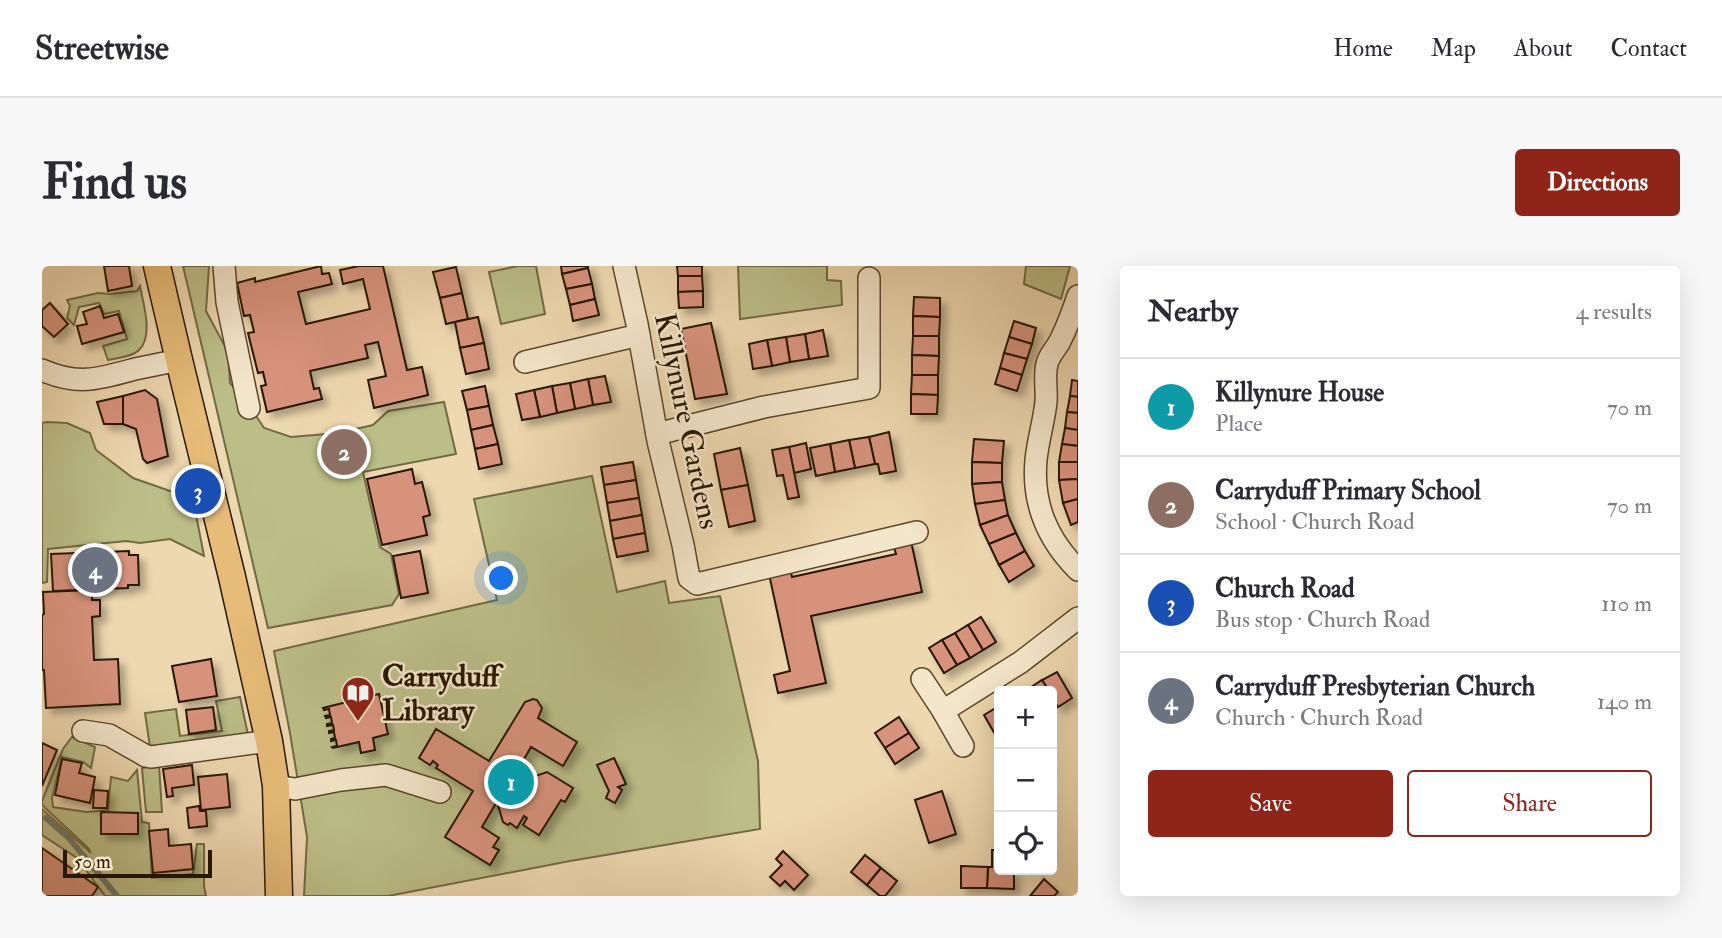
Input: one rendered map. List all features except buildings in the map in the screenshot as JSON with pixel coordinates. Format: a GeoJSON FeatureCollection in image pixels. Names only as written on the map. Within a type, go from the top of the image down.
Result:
{"type":"FeatureCollection","features":[{"type":"Feature","properties":{"kind":"main road"},"geometry":{"type":"LineString","coordinates":[[157,266],[269,741],[276,786],[279,896]]}},
{"type":"Feature","properties":{"kind":"street"},"geometry":{"type":"LineString","coordinates":[[224,266],[227,302],[248,408]]}},
{"type":"Feature","properties":{"kind":"street","name":"Killynure Gardens"},"geometry":{"type":"LineString","coordinates":[[624,266],[657,434],[683,545],[686,582],[917,531]]}},
{"type":"Feature","properties":{"kind":"street"},"geometry":{"type":"LineString","coordinates":[[657,434],[764,407],[869,388],[869,278]]}},
{"type":"Feature","properties":{"kind":"street"},"geometry":{"type":"LineString","coordinates":[[1078,296],[1059,344],[1047,364],[1046,402],[1035,476],[1040,509],[1047,528],[1059,551],[1078,570]]}},
{"type":"Feature","properties":{"kind":"street"},"geometry":{"type":"LineString","coordinates":[[525,362],[639,335]]}},
{"type":"Feature","properties":{"kind":"street"},"geometry":{"type":"LineString","coordinates":[[42,370],[55,376],[80,380],[97,379],[178,360]]}},
{"type":"Feature","properties":{"kind":"street"},"geometry":{"type":"LineString","coordinates":[[943,711],[1021,662],[1078,618]]}},
{"type":"Feature","properties":{"kind":"street"},"geometry":{"type":"LineString","coordinates":[[922,679],[963,746]]}},
{"type":"Feature","properties":{"kind":"street"},"geometry":{"type":"LineString","coordinates":[[83,730],[109,736],[152,757],[269,741]]}},
{"type":"Feature","properties":{"kind":"street"},"geometry":{"type":"LineString","coordinates":[[276,786],[295,789],[386,775],[440,792]]}},
{"type":"Feature","properties":{"kind":"green space"},"geometry":{"type":"Polygon","coordinates":[[[183,266],[209,266],[206,311],[228,352],[230,383],[247,402],[264,428],[291,437],[338,433],[373,425],[388,411],[444,402],[456,454],[363,472],[380,547],[391,554],[399,594],[392,605],[268,628],[183,266]]]}},
{"type":"Feature","properties":{"kind":"green space"},"geometry":{"type":"Polygon","coordinates":[[[518,266],[536,266],[545,314],[501,324],[489,272],[518,266]]]}},
{"type":"Feature","properties":{"kind":"green space"},"geometry":{"type":"Polygon","coordinates":[[[738,266],[827,266],[827,280],[841,281],[842,305],[740,319],[738,266]]]}},
{"type":"Feature","properties":{"kind":"green space"},"geometry":{"type":"Polygon","coordinates":[[[1026,266],[1070,266],[1061,299],[1024,284],[1026,266]]]}},
{"type":"Feature","properties":{"kind":"green space"},"geometry":{"type":"Polygon","coordinates":[[[140,286],[147,328],[143,344],[132,354],[108,360],[103,346],[127,339],[119,311],[104,314],[99,303],[79,307],[74,325],[67,318],[70,306],[67,300],[98,293],[137,291],[140,286]]]}},
{"type":"Feature","properties":{"kind":"green space"},"geometry":{"type":"Polygon","coordinates":[[[42,423],[67,423],[90,433],[96,450],[133,478],[193,499],[204,556],[170,539],[48,549],[47,582],[42,583],[42,423]]]}},
{"type":"Feature","properties":{"kind":"green space"},"geometry":{"type":"Polygon","coordinates":[[[592,476],[617,592],[665,581],[669,603],[720,596],[758,761],[760,829],[570,861],[388,896],[304,896],[307,837],[274,651],[497,600],[474,499],[592,476]]]}},
{"type":"Feature","properties":{"kind":"green space"},"geometry":{"type":"Polygon","coordinates":[[[240,697],[248,735],[150,747],[145,713],[176,709],[180,736],[222,731],[216,701],[240,697]]]}},
{"type":"Feature","properties":{"kind":"green space"},"geometry":{"type":"Polygon","coordinates":[[[72,737],[95,747],[91,768],[83,762],[62,757],[52,798],[53,807],[87,812],[108,810],[111,777],[128,781],[137,770],[142,822],[149,823],[152,878],[193,874],[197,844],[204,844],[206,896],[105,896],[77,858],[42,835],[42,809],[91,853],[42,805],[63,749],[72,737]]]}},
{"type":"Feature","properties":{"kind":"green space"},"geometry":{"type":"Polygon","coordinates":[[[159,765],[162,812],[146,812],[142,768],[159,765]]]}},
{"type":"Feature","properties":{"kind":"waterway"},"geometry":{"type":"LineString","coordinates":[[46,818],[69,838],[117,896]]}},
{"type":"Feature","properties":{"kind":"place","name":"Carryduff Primary School"},"geometry":{"type":"Point","coordinates":[344,452]}},
{"type":"Feature","properties":{"kind":"place","name":"Church Road"},"geometry":{"type":"Point","coordinates":[198,491]}},
{"type":"Feature","properties":{"kind":"place","name":"Carryduff Presbyterian Church"},"geometry":{"type":"Point","coordinates":[95,570]}},
{"type":"Feature","properties":{"kind":"place","name":"Carryduff Library"},"geometry":{"type":"Point","coordinates":[358,723]}},
{"type":"Feature","properties":{"kind":"place","name":"Killynure House"},"geometry":{"type":"Point","coordinates":[511,782]}}]}
